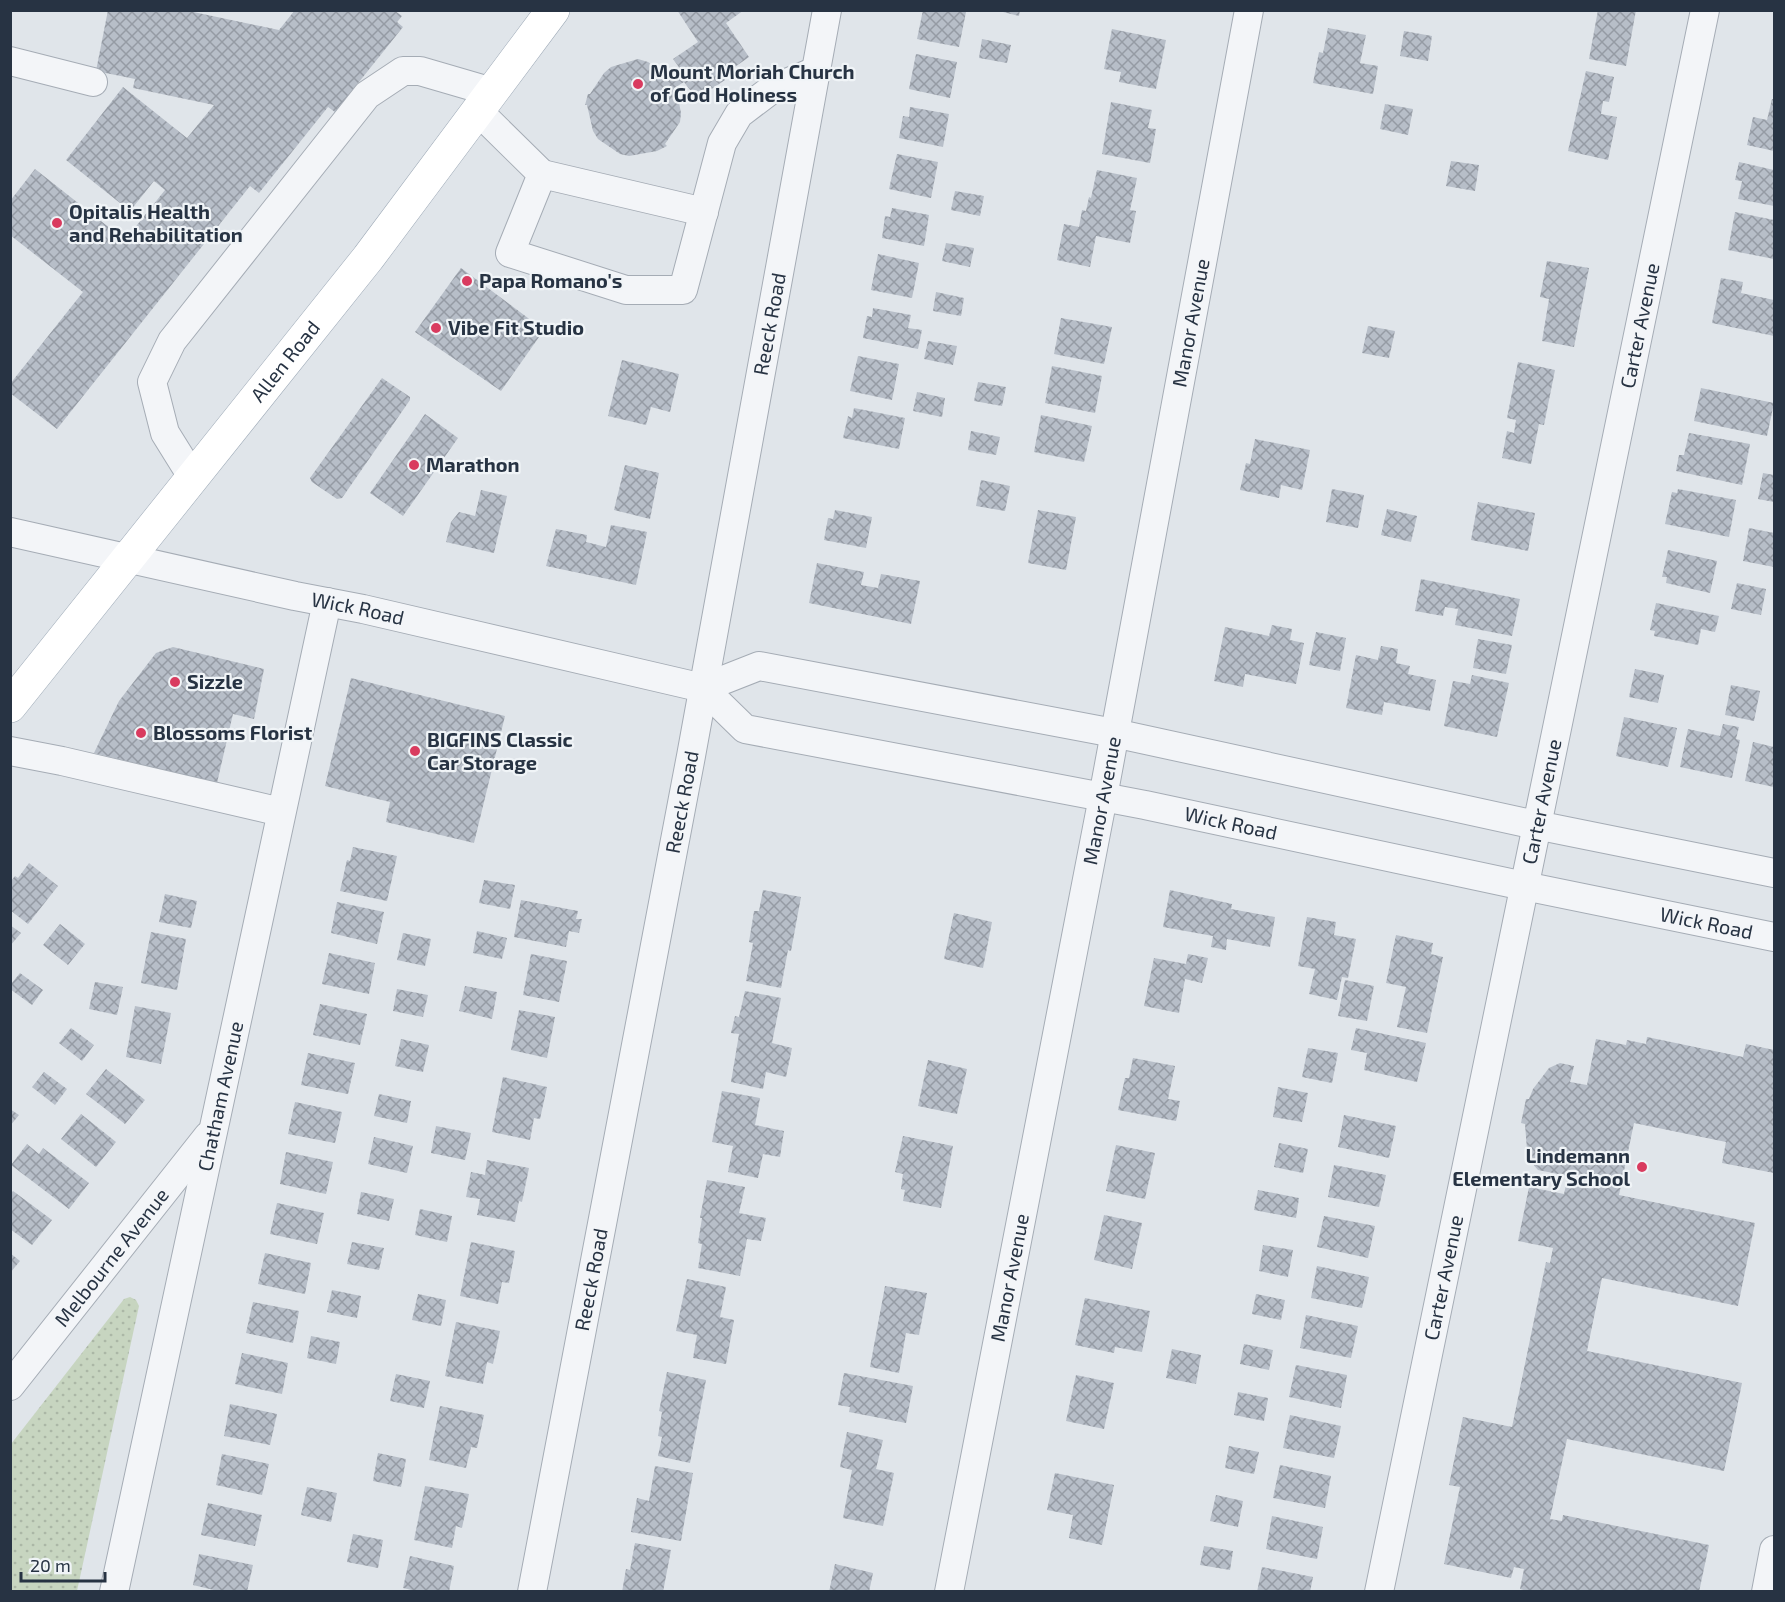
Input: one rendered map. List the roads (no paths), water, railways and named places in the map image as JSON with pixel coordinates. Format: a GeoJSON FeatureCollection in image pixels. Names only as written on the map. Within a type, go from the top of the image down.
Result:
{"type":"FeatureCollection","features":[{"type":"Feature","properties":{"kind":"main road","name":"Allen Road"},"geometry":{"type":"LineString","coordinates":[[10,706],[368,258],[553,10]]}},
{"type":"Feature","properties":{"kind":"street","name":"Reeck Road"},"geometry":{"type":"LineString","coordinates":[[532,1592],[703,688],[827,10]]}},
{"type":"Feature","properties":{"kind":"street","name":"Manor Avenue"},"geometry":{"type":"LineString","coordinates":[[949,1592],[1103,797],[1249,10]]}},
{"type":"Feature","properties":{"kind":"street","name":"Carter Avenue"},"geometry":{"type":"LineString","coordinates":[[1379,1592],[1705,10]]}},
{"type":"Feature","properties":{"kind":"street"},"geometry":{"type":"LineString","coordinates":[[10,61],[93,82]]}},
{"type":"Feature","properties":{"kind":"street"},"geometry":{"type":"LineString","coordinates":[[193,477],[165,433],[152,382],[172,340],[367,95],[403,71],[420,71],[485,102],[542,174],[704,212]]}},
{"type":"Feature","properties":{"kind":"street"},"geometry":{"type":"LineString","coordinates":[[542,174],[510,253],[626,290],[682,290],[722,143],[739,114],[772,89],[816,71]]}},
{"type":"Feature","properties":{"kind":"street","name":"Wick Road"},"geometry":{"type":"LineString","coordinates":[[10,532],[363,609],[703,688],[746,729],[1103,797],[1774,937]]}},
{"type":"Feature","properties":{"kind":"street","name":"Chatham Avenue"},"geometry":{"type":"LineString","coordinates":[[114,1592],[327,602]]}},
{"type":"Feature","properties":{"kind":"street"},"geometry":{"type":"LineString","coordinates":[[703,688],[759,666],[1114,734],[1536,825],[1774,873]]}},
{"type":"Feature","properties":{"kind":"street"},"geometry":{"type":"LineString","coordinates":[[10,752],[62,761],[281,812]]}},
{"type":"Feature","properties":{"kind":"street","name":"Melbourne Avenue"},"geometry":{"type":"LineString","coordinates":[[10,1386],[213,1129]]}},
{"type":"Feature","properties":{"kind":"street"},"geometry":{"type":"LineString","coordinates":[[1766,1592],[1774,1550]]}},
{"type":"Feature","properties":{"kind":"place","name":"Mount Moriah Church of God Holiness"},"geometry":{"type":"Point","coordinates":[638,84]}},
{"type":"Feature","properties":{"kind":"place","name":"Opitalis Health and Rehabilitation"},"geometry":{"type":"Point","coordinates":[57,223]}},
{"type":"Feature","properties":{"kind":"place","name":"Papa Romano's"},"geometry":{"type":"Point","coordinates":[467,281]}},
{"type":"Feature","properties":{"kind":"place","name":"Vibe Fit Studio"},"geometry":{"type":"Point","coordinates":[436,328]}},
{"type":"Feature","properties":{"kind":"place","name":"Marathon"},"geometry":{"type":"Point","coordinates":[414,465]}},
{"type":"Feature","properties":{"kind":"place","name":"Sizzle"},"geometry":{"type":"Point","coordinates":[175,682]}},
{"type":"Feature","properties":{"kind":"place","name":"Blossoms Florist"},"geometry":{"type":"Point","coordinates":[141,733]}},
{"type":"Feature","properties":{"kind":"place","name":"BIGFINS Classic Car Storage"},"geometry":{"type":"Point","coordinates":[415,751]}},
{"type":"Feature","properties":{"kind":"place","name":"Lindemann Elementary School"},"geometry":{"type":"Point","coordinates":[1642,1167]}}]}
